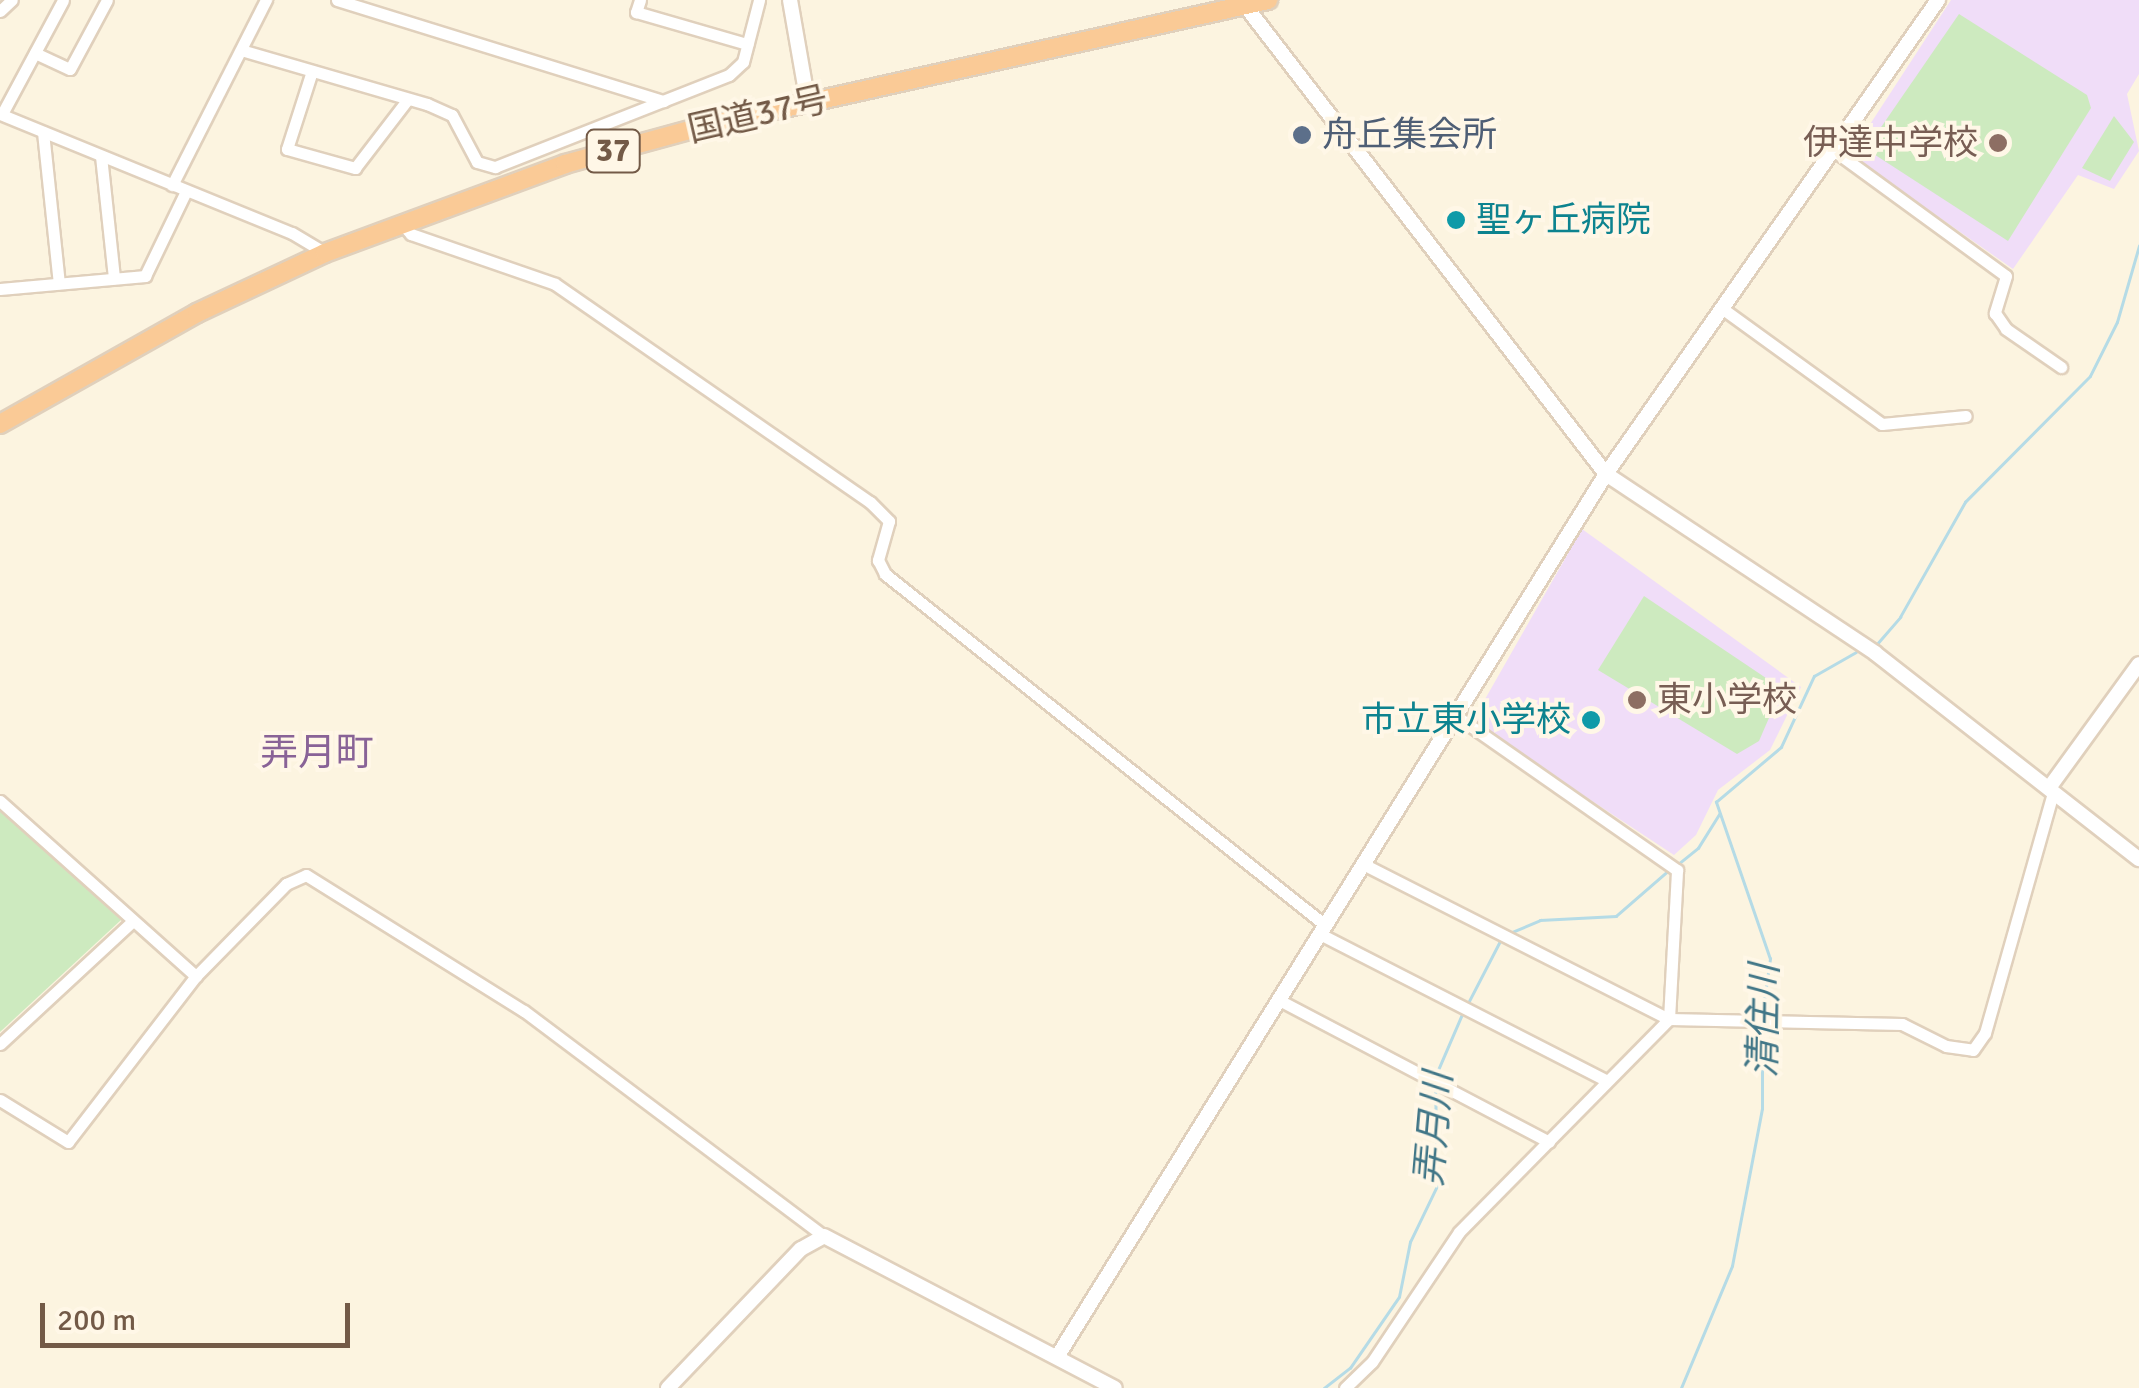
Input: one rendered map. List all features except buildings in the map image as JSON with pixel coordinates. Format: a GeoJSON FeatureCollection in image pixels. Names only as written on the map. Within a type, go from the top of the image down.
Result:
{"type":"FeatureCollection","features":[{"type":"Feature","properties":{"kind":"highway","name":"国道37号"},"geometry":{"type":"LineString","coordinates":[[0,424],[196,313],[325,253],[565,164],[808,103],[1242,2],[1268,0]]}},
{"type":"Feature","properties":{"kind":"street"},"geometry":{"type":"LineString","coordinates":[[0,10],[12,0]]}},
{"type":"Feature","properties":{"kind":"street"},"geometry":{"type":"LineString","coordinates":[[63,0],[1,114],[292,233],[325,253]]}},
{"type":"Feature","properties":{"kind":"street"},"geometry":{"type":"LineString","coordinates":[[35,53],[70,70],[107,0]]}},
{"type":"Feature","properties":{"kind":"street"},"geometry":{"type":"LineString","coordinates":[[172,185],[266,0]]}},
{"type":"Feature","properties":{"kind":"street"},"geometry":{"type":"LineString","coordinates":[[337,0],[664,101]]}},
{"type":"Feature","properties":{"kind":"street"},"geometry":{"type":"LineString","coordinates":[[640,0],[636,12],[747,44]]}},
{"type":"Feature","properties":{"kind":"street"},"geometry":{"type":"LineString","coordinates":[[241,50],[408,99],[452,116],[477,162],[495,167],[729,75],[747,44],[759,0]]}},
{"type":"Feature","properties":{"kind":"street"},"geometry":{"type":"LineString","coordinates":[[790,0],[808,103]]}},
{"type":"Feature","properties":{"kind":"street"},"geometry":{"type":"LineString","coordinates":[[1057,1357],[1606,474],[1836,152],[1938,0]]}},
{"type":"Feature","properties":{"kind":"street"},"geometry":{"type":"LineString","coordinates":[[1242,2],[1606,474],[1875,654],[2139,859]]}},
{"type":"Feature","properties":{"kind":"street"},"geometry":{"type":"LineString","coordinates":[[312,71],[287,149],[304,154],[360,167],[408,99]]}},
{"type":"Feature","properties":{"kind":"street"},"geometry":{"type":"LineString","coordinates":[[43,132],[59,283]]}},
{"type":"Feature","properties":{"kind":"street"},"geometry":{"type":"LineString","coordinates":[[1836,152],[2006,276],[1996,313],[2006,329],[2061,367]]}},
{"type":"Feature","properties":{"kind":"street"},"geometry":{"type":"LineString","coordinates":[[101,156],[114,278]]}},
{"type":"Feature","properties":{"kind":"street"},"geometry":{"type":"LineString","coordinates":[[0,289],[145,276],[186,191]]}},
{"type":"Feature","properties":{"kind":"street"},"geometry":{"type":"LineString","coordinates":[[401,223],[411,234],[555,284],[870,502],[889,521],[878,560],[885,574],[1322,929],[1607,1081]]}},
{"type":"Feature","properties":{"kind":"street"},"geometry":{"type":"LineString","coordinates":[[1723,309],[1882,424],[1966,416]]}},
{"type":"Feature","properties":{"kind":"street"},"geometry":{"type":"LineString","coordinates":[[1363,864],[1669,1019],[1902,1024],[1946,1046],[1973,1050],[1985,1033],[2051,790],[2139,664]]}},
{"type":"Feature","properties":{"kind":"street"},"geometry":{"type":"LineString","coordinates":[[1345,1388],[1372,1362],[1459,1232],[1669,1019],[1677,870],[1455,715]]}},
{"type":"Feature","properties":{"kind":"street"},"geometry":{"type":"LineString","coordinates":[[0,801],[196,976]]}},
{"type":"Feature","properties":{"kind":"street"},"geometry":{"type":"LineString","coordinates":[[0,1100],[68,1142],[196,976],[297,874],[319,880],[524,1011],[824,1236],[1115,1388]]}},
{"type":"Feature","properties":{"kind":"street"},"geometry":{"type":"LineString","coordinates":[[0,1044],[132,921]]}},
{"type":"Feature","properties":{"kind":"street"},"geometry":{"type":"LineString","coordinates":[[1279,1000],[1548,1142]]}},
{"type":"Feature","properties":{"kind":"street"},"geometry":{"type":"LineString","coordinates":[[668,1388],[801,1249],[824,1236]]}},
{"type":"Feature","properties":{"kind":"shaded area","name":"伊達中学校"},"geometry":{"type":"Polygon","coordinates":[[[1951,0],[2139,0],[2139,74],[2127,94],[2139,151],[2114,189],[2078,175],[2013,269],[1850,155],[1951,0]]]}},
{"type":"Feature","properties":{"kind":"shaded area","name":"東小学校"},"geometry":{"type":"Polygon","coordinates":[[[1582,529],[1801,687],[1770,750],[1718,790],[1696,835],[1674,855],[1472,722],[1582,529]]]}},
{"type":"Feature","properties":{"kind":"green space"},"geometry":{"type":"Polygon","coordinates":[[[1959,14],[2087,95],[2091,108],[2008,241],[1866,149],[1959,14]]]}},
{"type":"Feature","properties":{"kind":"green space"},"geometry":{"type":"Polygon","coordinates":[[[2114,116],[2134,142],[2110,181],[2082,168],[2114,116]]]}},
{"type":"Feature","properties":{"kind":"green space"},"geometry":{"type":"Polygon","coordinates":[[[1644,596],[1766,678],[1772,711],[1759,741],[1737,754],[1598,670],[1644,596]]]}},
{"type":"Feature","properties":{"kind":"green space"},"geometry":{"type":"Polygon","coordinates":[[[0,810],[121,920],[0,1032],[0,810]]]}},
{"type":"Feature","properties":{"kind":"waterway","name":"清住川"},"geometry":{"type":"LineString","coordinates":[[1876,645],[1900,617],[1965,502],[2090,376],[2117,322],[2139,246]]}},
{"type":"Feature","properties":{"kind":"waterway","name":"清住川"},"geometry":{"type":"LineString","coordinates":[[1762,1015],[1770,959],[1716,802],[1781,747],[1814,676],[1856,652]]}},
{"type":"Feature","properties":{"kind":"waterway","name":"弄月川"},"geometry":{"type":"LineString","coordinates":[[1677,865],[1698,848],[1719,814]]}},
{"type":"Feature","properties":{"kind":"waterway","name":"弄月川"},"geometry":{"type":"LineString","coordinates":[[1510,933],[1540,920],[1616,916],[1670,869]]}},
{"type":"Feature","properties":{"kind":"waterway","name":"弄月川"},"geometry":{"type":"LineString","coordinates":[[1467,1005],[1500,941]]}},
{"type":"Feature","properties":{"kind":"waterway","name":"弄月川"},"geometry":{"type":"LineString","coordinates":[[1435,1077],[1463,1012]]}},
{"type":"Feature","properties":{"kind":"waterway","name":"清住川"},"geometry":{"type":"LineString","coordinates":[[1681,1388],[1732,1266],[1762,1109],[1762,1028]]}},
{"type":"Feature","properties":{"kind":"waterway","name":"弄月川"},"geometry":{"type":"LineString","coordinates":[[1324,1388],[1350,1368],[1399,1297],[1410,1242],[1437,1186],[1435,1085]]}},
{"type":"Feature","properties":{"kind":"place","name":"舟丘集会所"},"geometry":{"type":"Point","coordinates":[1302,135]}},
{"type":"Feature","properties":{"kind":"place","name":"伊達中学校"},"geometry":{"type":"Point","coordinates":[1998,143]}},
{"type":"Feature","properties":{"kind":"place","name":"聖ヶ丘病院"},"geometry":{"type":"Point","coordinates":[1456,220]}},
{"type":"Feature","properties":{"kind":"place","name":"東小学校"},"geometry":{"type":"Point","coordinates":[1637,700]}},
{"type":"Feature","properties":{"kind":"place","name":"市立東小学校"},"geometry":{"type":"Point","coordinates":[1591,720]}},
{"type":"Feature","properties":{"kind":"district","name":"弄月町"},"geometry":{"type":"Point","coordinates":[317,753]}}]}
